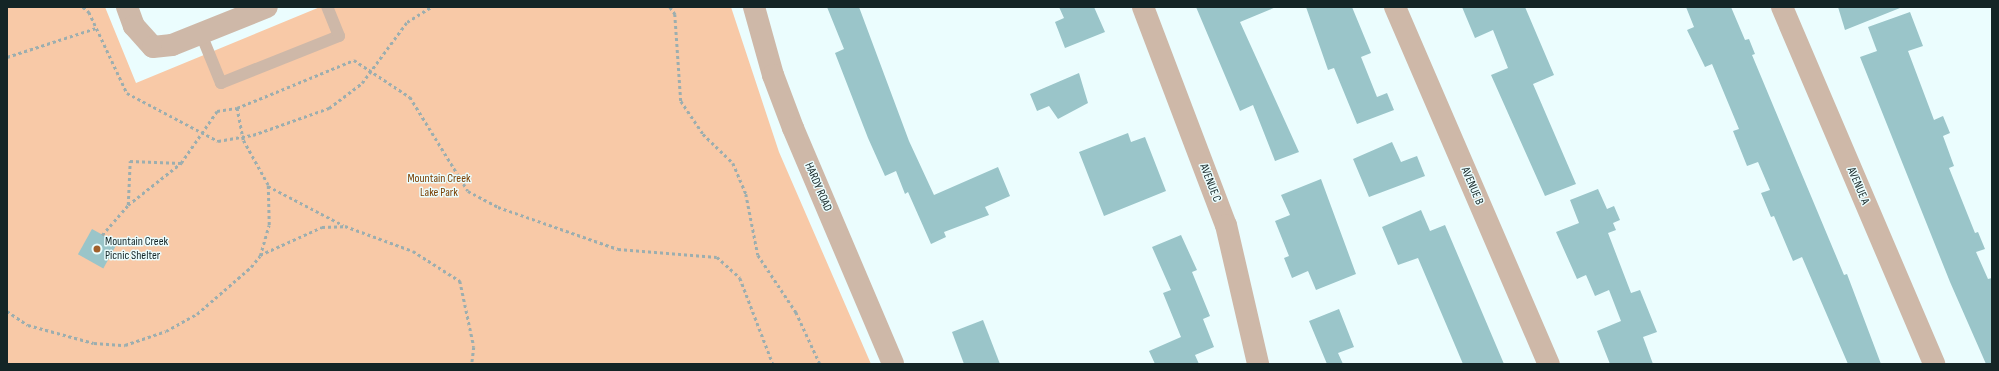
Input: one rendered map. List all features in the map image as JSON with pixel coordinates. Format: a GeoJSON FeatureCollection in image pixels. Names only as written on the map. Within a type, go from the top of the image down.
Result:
{"type":"FeatureCollection","features":[{"type":"Feature","properties":{"kind":"street"},"geometry":{"type":"LineString","coordinates":[[127,7],[134,26],[153,47],[172,46],[267,7]]}},
{"type":"Feature","properties":{"kind":"street","name":"HARDY ROAD"},"geometry":{"type":"LineString","coordinates":[[754,7],[773,75],[793,128],[893,364]]}},
{"type":"Feature","properties":{"kind":"street","name":"AVENUE C"},"geometry":{"type":"LineString","coordinates":[[1143,7],[1226,225],[1258,364]]}},
{"type":"Feature","properties":{"kind":"street","name":"AVENUE B"},"geometry":{"type":"LineString","coordinates":[[1395,7],[1549,364]]}},
{"type":"Feature","properties":{"kind":"street","name":"AVENUE A"},"geometry":{"type":"LineString","coordinates":[[1782,7],[1934,364]]}},
{"type":"Feature","properties":{"kind":"lane"},"geometry":{"type":"LineString","coordinates":[[201,34],[222,83],[339,36],[327,7]]}},
{"type":"Feature","properties":{"kind":"path"},"geometry":{"type":"LineString","coordinates":[[670,7],[674,14],[681,101],[703,134],[733,163],[746,194],[758,256],[796,312],[820,364]]}},
{"type":"Feature","properties":{"kind":"path"},"geometry":{"type":"LineString","coordinates":[[7,57],[96,28]]}},
{"type":"Feature","properties":{"kind":"path"},"geometry":{"type":"LineString","coordinates":[[102,235],[128,205],[181,163],[217,111],[237,108],[354,60],[410,97],[468,191],[498,207],[618,249],[717,257],[740,278],[773,364]]}},
{"type":"Feature","properties":{"kind":"path"},"geometry":{"type":"LineString","coordinates":[[237,108],[243,140],[268,185],[269,225],[260,256]]}},
{"type":"Feature","properties":{"kind":"path"},"geometry":{"type":"LineString","coordinates":[[128,205],[130,161],[181,163]]}},
{"type":"Feature","properties":{"kind":"path"},"geometry":{"type":"LineString","coordinates":[[268,185],[345,226],[413,251],[460,281],[474,347],[472,364]]}},
{"type":"Feature","properties":{"kind":"path"},"geometry":{"type":"LineString","coordinates":[[7,311],[28,324],[94,343],[125,345],[166,331],[197,314],[260,256],[301,234],[322,227],[345,226]]}},
{"type":"Feature","properties":{"kind":"green space","name":"Mountain Creek Lake Park"},"geometry":{"type":"Polygon","coordinates":[[[7,7],[105,7],[136,83],[320,7],[731,7],[779,152],[871,364],[7,364],[7,7]]]}},
{"type":"Feature","properties":{"kind":"building"},"geometry":{"type":"Polygon","coordinates":[[[827,7],[859,7],[909,141],[934,195],[998,167],[1010,196],[985,207],[989,215],[944,232],[946,237],[931,244],[908,192],[905,194],[896,171],[885,176],[868,138],[835,53],[844,49],[827,7]]]}},
{"type":"Feature","properties":{"kind":"building"},"geometry":{"type":"Polygon","coordinates":[[[1059,7],[1094,7],[1105,32],[1065,48],[1055,22],[1064,18],[1059,7]]]}},
{"type":"Feature","properties":{"kind":"building"},"geometry":{"type":"Polygon","coordinates":[[[1196,7],[1276,7],[1240,22],[1299,152],[1275,161],[1253,105],[1240,111],[1196,7]]]}},
{"type":"Feature","properties":{"kind":"building"},"geometry":{"type":"Polygon","coordinates":[[[1306,7],[1352,7],[1371,53],[1361,57],[1377,97],[1387,93],[1394,110],[1357,124],[1334,68],[1328,70],[1306,7]]]}},
{"type":"Feature","properties":{"kind":"building"},"geometry":{"type":"Polygon","coordinates":[[[1462,7],[1525,7],[1554,75],[1533,84],[1576,184],[1545,196],[1491,75],[1508,68],[1493,30],[1475,38],[1462,7]]]}},
{"type":"Feature","properties":{"kind":"building"},"geometry":{"type":"Polygon","coordinates":[[[1686,7],[1731,7],[1745,40],[1749,39],[1755,54],[1752,55],[1844,275],[1847,274],[1881,364],[1848,364],[1802,257],[1793,261],[1774,216],[1771,217],[1761,193],[1770,190],[1758,162],[1747,166],[1733,131],[1739,129],[1712,64],[1705,67],[1687,30],[1694,27],[1686,7]]]}},
{"type":"Feature","properties":{"kind":"building"},"geometry":{"type":"Polygon","coordinates":[[[1838,7],[1899,7],[1900,8],[1845,30],[1838,7]]]}},
{"type":"Feature","properties":{"kind":"building"},"geometry":{"type":"Polygon","coordinates":[[[1910,12],[1923,46],[1908,51],[1934,120],[1943,116],[1950,133],[1943,136],[1954,166],[1949,168],[1975,233],[1978,232],[1985,249],[1976,252],[1988,279],[1992,278],[1992,364],[1986,364],[1950,282],[1860,57],[1877,51],[1868,27],[1910,12]]]}},
{"type":"Feature","properties":{"kind":"building"},"geometry":{"type":"Polygon","coordinates":[[[1079,73],[1088,103],[1058,119],[1049,106],[1037,111],[1030,94],[1079,73]]]}},
{"type":"Feature","properties":{"kind":"building"},"geometry":{"type":"Polygon","coordinates":[[[1128,133],[1131,142],[1145,137],[1166,191],[1104,216],[1079,152],[1128,133]]]}},
{"type":"Feature","properties":{"kind":"building"},"geometry":{"type":"Polygon","coordinates":[[[1392,142],[1401,162],[1417,156],[1425,176],[1369,197],[1353,159],[1392,142]]]}},
{"type":"Feature","properties":{"kind":"building"},"geometry":{"type":"Polygon","coordinates":[[[1321,179],[1356,274],[1316,290],[1308,271],[1292,278],[1284,258],[1289,256],[1275,221],[1290,215],[1281,195],[1321,179]]]}},
{"type":"Feature","properties":{"kind":"building"},"geometry":{"type":"Polygon","coordinates":[[[1598,189],[1607,209],[1614,206],[1620,220],[1613,223],[1616,230],[1608,233],[1631,293],[1640,290],[1657,332],[1643,337],[1653,364],[1610,364],[1597,331],[1621,321],[1609,290],[1595,296],[1586,275],[1577,279],[1556,232],[1579,223],[1570,200],[1598,189]]]}},
{"type":"Feature","properties":{"kind":"building"},"geometry":{"type":"Polygon","coordinates":[[[1421,210],[1430,231],[1445,225],[1504,364],[1463,364],[1418,258],[1398,265],[1382,227],[1421,210]]]}},
{"type":"Feature","properties":{"kind":"building","name":"Mountain Creek Picnic Shelter"},"geometry":{"type":"Polygon","coordinates":[[[92,229],[117,243],[103,268],[78,254],[92,229]]]}},
{"type":"Feature","properties":{"kind":"building"},"geometry":{"type":"Polygon","coordinates":[[[1181,235],[1197,270],[1192,272],[1210,316],[1203,319],[1214,347],[1195,355],[1199,364],[1155,364],[1149,351],[1181,337],[1163,293],[1171,290],[1152,247],[1181,235]]]}},
{"type":"Feature","properties":{"kind":"building"},"geometry":{"type":"Polygon","coordinates":[[[1339,309],[1354,347],[1338,353],[1343,364],[1327,364],[1309,321],[1339,309]]]}},
{"type":"Feature","properties":{"kind":"building"},"geometry":{"type":"Polygon","coordinates":[[[983,320],[1000,364],[964,364],[952,332],[983,320]]]}},
{"type":"Feature","properties":{"kind":"place","name":"Mountain Creek Picnic Shelter"},"geometry":{"type":"Point","coordinates":[97,249]}}]}
